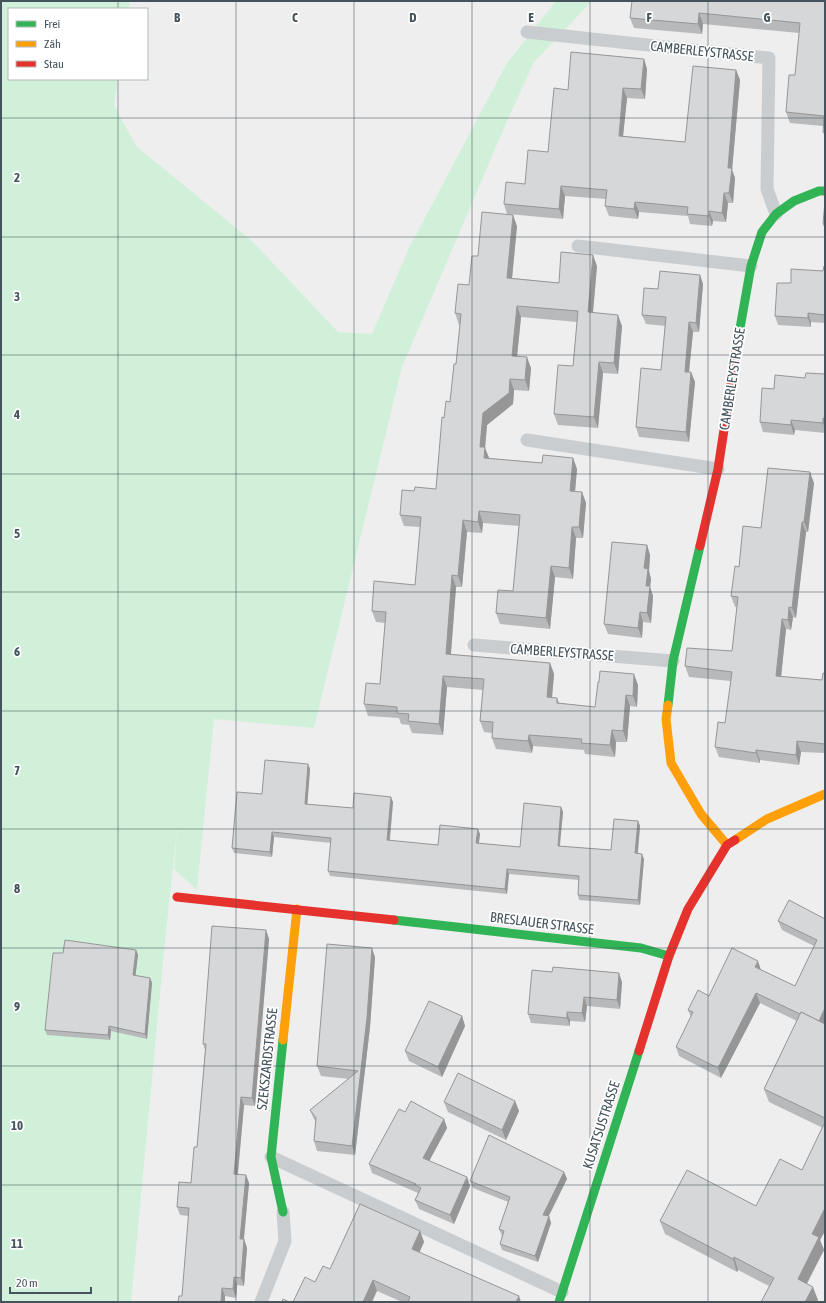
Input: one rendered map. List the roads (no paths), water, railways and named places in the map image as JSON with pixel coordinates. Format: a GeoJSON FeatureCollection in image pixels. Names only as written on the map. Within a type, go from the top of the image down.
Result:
{"type":"FeatureCollection","features":[{"type":"Feature","properties":{"kind":"street","name":"CAMBERLEYSTRASSE"},"geometry":{"type":"LineString","coordinates":[[727,845],[701,814],[671,763],[666,719],[674,661],[718,468],[738,337],[751,266],[762,232],[776,214],[794,201],[819,191],[825,191]]}},
{"type":"Feature","properties":{"kind":"street"},"geometry":{"type":"LineString","coordinates":[[669,956],[688,909],[727,845],[767,819],[825,794]]}},
{"type":"Feature","properties":{"kind":"street","name":"BRESLAUER STRASSE"},"geometry":{"type":"LineString","coordinates":[[177,897],[641,948],[669,956]]}},
{"type":"Feature","properties":{"kind":"street","name":"SZEKSZARDSTRASSE"},"geometry":{"type":"LineString","coordinates":[[283,1212],[271,1157],[296,909]]}},
{"type":"Feature","properties":{"kind":"street","name":"KUSATSUSTRASSE"},"geometry":{"type":"LineString","coordinates":[[561,1297],[669,956]]}},
{"type":"Feature","properties":{"kind":"lane","name":"CAMBERLEYSTRASSE"},"geometry":{"type":"LineString","coordinates":[[527,32],[769,58],[767,189],[776,214]]}},
{"type":"Feature","properties":{"kind":"lane"},"geometry":{"type":"LineString","coordinates":[[578,246],[751,266]]}},
{"type":"Feature","properties":{"kind":"lane"},"geometry":{"type":"LineString","coordinates":[[527,440],[718,468]]}},
{"type":"Feature","properties":{"kind":"lane","name":"CAMBERLEYSTRASSE"},"geometry":{"type":"LineString","coordinates":[[474,645],[674,661]]}},
{"type":"Feature","properties":{"kind":"lane"},"geometry":{"type":"LineString","coordinates":[[271,1157],[561,1297]]}},
{"type":"Feature","properties":{"kind":"lane"},"geometry":{"type":"LineString","coordinates":[[262,1302],[286,1241],[283,1212]]}}]}
